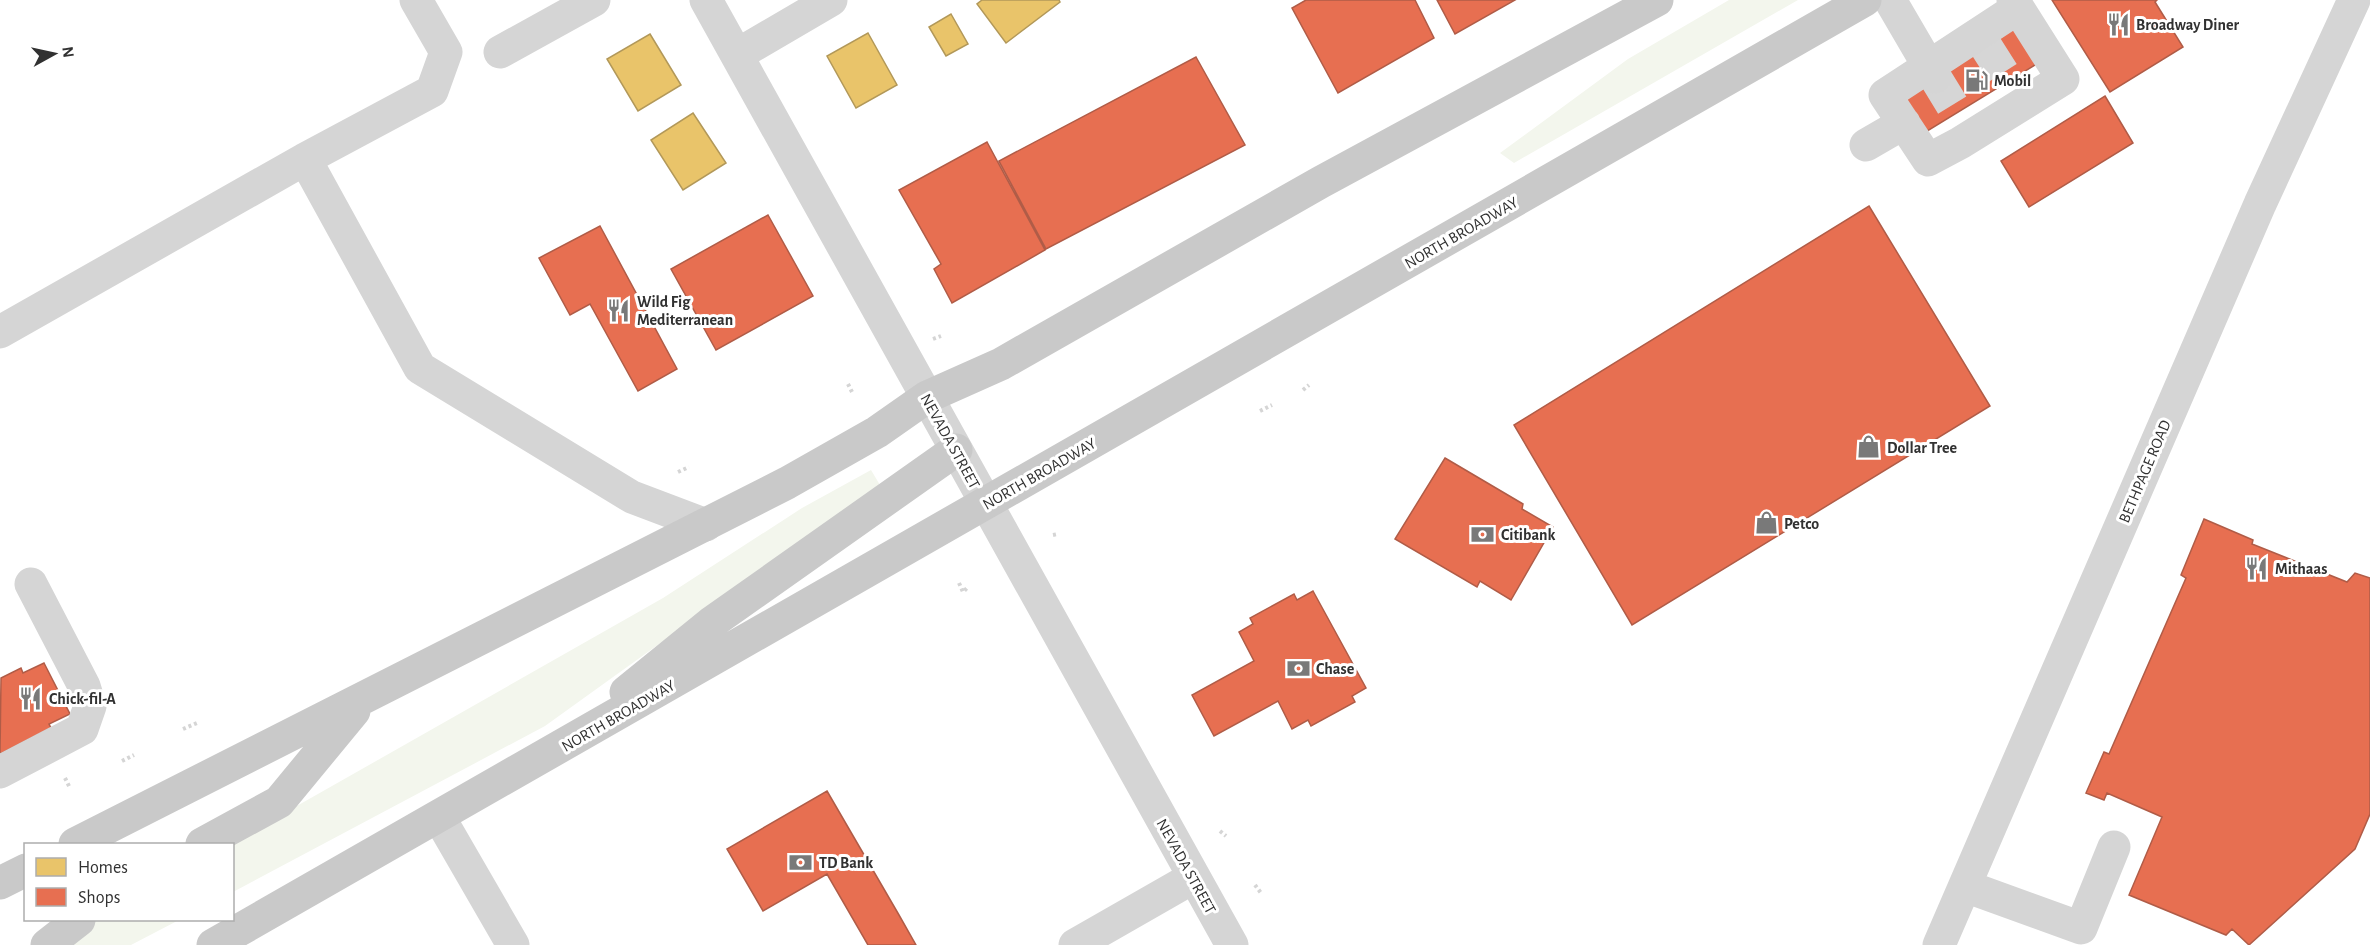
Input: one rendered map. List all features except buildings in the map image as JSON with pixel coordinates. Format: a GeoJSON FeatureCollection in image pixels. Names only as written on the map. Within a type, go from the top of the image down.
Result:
{"type":"FeatureCollection","features":[{"type":"Feature","properties":{"kind":"main road","name":"NORTH BROADWAY"},"geometry":{"type":"LineString","coordinates":[[213,945],[1865,0]]}},
{"type":"Feature","properties":{"kind":"main road"},"geometry":{"type":"LineString","coordinates":[[77,843],[706,525],[877,432],[927,397],[1001,364],[1638,4]]}},
{"type":"Feature","properties":{"kind":"main road"},"geometry":{"type":"LineString","coordinates":[[550,754],[711,623],[956,450]]}},
{"type":"Feature","properties":{"kind":"main road"},"geometry":{"type":"LineString","coordinates":[[204,843],[279,802],[365,698]]}},
{"type":"Feature","properties":{"kind":"main road"},"geometry":{"type":"LineString","coordinates":[[0,884],[24,871]]}},
{"type":"Feature","properties":{"kind":"main road"},"geometry":{"type":"LineString","coordinates":[[47,945],[78,921]]}},
{"type":"Feature","properties":{"kind":"street"},"geometry":{"type":"LineString","coordinates":[[0,332],[304,159],[432,91],[446,52],[416,0]]}},
{"type":"Feature","properties":{"kind":"street"},"geometry":{"type":"LineString","coordinates":[[500,52],[594,0]]}},
{"type":"Feature","properties":{"kind":"street","name":"NEVADA STREET"},"geometry":{"type":"LineString","coordinates":[[706,0],[1232,945]]}},
{"type":"Feature","properties":{"kind":"street"},"geometry":{"type":"LineString","coordinates":[[736,55],[831,0]]}},
{"type":"Feature","properties":{"kind":"street"},"geometry":{"type":"LineString","coordinates":[[1890,0],[1932,72]]}},
{"type":"Feature","properties":{"kind":"street","name":"BETHPAGE ROAD"},"geometry":{"type":"LineString","coordinates":[[1939,945],[2260,204],[2354,0]]}},
{"type":"Feature","properties":{"kind":"street"},"geometry":{"type":"LineString","coordinates":[[2015,4],[2063,79],[2016,92],[1964,124],[1928,160],[1885,95],[1932,72],[1982,40],[2015,4]]}},
{"type":"Feature","properties":{"kind":"street"},"geometry":{"type":"LineString","coordinates":[[1866,146],[1904,123]]}},
{"type":"Feature","properties":{"kind":"street"},"geometry":{"type":"LineString","coordinates":[[304,159],[420,368],[632,497],[706,525]]}},
{"type":"Feature","properties":{"kind":"street"},"geometry":{"type":"LineString","coordinates":[[0,772],[82,729],[90,706],[84,686],[31,584]]}},
{"type":"Feature","properties":{"kind":"street"},"geometry":{"type":"LineString","coordinates":[[439,817],[513,945]]}},
{"type":"Feature","properties":{"kind":"street"},"geometry":{"type":"LineString","coordinates":[[1965,886],[2085,936],[2114,847]]}},
{"type":"Feature","properties":{"kind":"street"},"geometry":{"type":"LineString","coordinates":[[1075,945],[1194,877]]}},
{"type":"Feature","properties":{"kind":"path"},"geometry":{"type":"LineString","coordinates":[[848,384],[852,392]]}},
{"type":"Feature","properties":{"kind":"path"},"geometry":{"type":"LineString","coordinates":[[1303,390],[1309,385]]}},
{"type":"Feature","properties":{"kind":"path"},"geometry":{"type":"LineString","coordinates":[[1260,411],[1272,405]]}},
{"type":"Feature","properties":{"kind":"path"},"geometry":{"type":"LineString","coordinates":[[678,472],[689,467]]}},
{"type":"Feature","properties":{"kind":"path"},"geometry":{"type":"LineString","coordinates":[[959,583],[963,592],[968,587]]}},
{"type":"Feature","properties":{"kind":"path"},"geometry":{"type":"LineString","coordinates":[[183,729],[197,723]]}},
{"type":"Feature","properties":{"kind":"path"},"geometry":{"type":"LineString","coordinates":[[122,761],[134,755]]}},
{"type":"Feature","properties":{"kind":"path"},"geometry":{"type":"LineString","coordinates":[[1221,831],[1226,836]]}},
{"type":"Feature","properties":{"kind":"path"},"geometry":{"type":"LineString","coordinates":[[1255,885],[1261,893]]}},
{"type":"Feature","properties":{"kind":"shaded area"},"geometry":{"type":"Polygon","coordinates":[[[1729,0],[1798,0],[1514,163],[1500,153],[1628,59],[1729,0]]]}},
{"type":"Feature","properties":{"kind":"shaded area"},"geometry":{"type":"Polygon","coordinates":[[[871,470],[880,485],[545,726],[234,891],[234,843],[232,843],[663,598],[802,508],[871,470]]]}},
{"type":"Feature","properties":{"kind":"shaded area"},"geometry":{"type":"Polygon","coordinates":[[[93,921],[177,921],[131,945],[63,945],[93,921]]]}},
{"type":"Feature","properties":{"kind":"tunnel"},"geometry":{"type":"LineString","coordinates":[[1985,45],[2008,81]]}},
{"type":"Feature","properties":{"kind":"tunnel"},"geometry":{"type":"LineString","coordinates":[[1935,77],[1957,113]]}},
{"type":"Feature","properties":{"kind":"place","name":"Broadway Diner"},"geometry":{"type":"Point","coordinates":[2118,24]}},
{"type":"Feature","properties":{"kind":"place","name":"Mobil"},"geometry":{"type":"Point","coordinates":[1976,80]}},
{"type":"Feature","properties":{"kind":"place","name":"Wild Fig Mediterranean"},"geometry":{"type":"Point","coordinates":[619,310]}},
{"type":"Feature","properties":{"kind":"place","name":"Dollar Tree"},"geometry":{"type":"Point","coordinates":[1869,447]}},
{"type":"Feature","properties":{"kind":"place","name":"Petco"},"geometry":{"type":"Point","coordinates":[1766,523]}},
{"type":"Feature","properties":{"kind":"place","name":"Citibank"},"geometry":{"type":"Point","coordinates":[1483,534]}},
{"type":"Feature","properties":{"kind":"place","name":"Mithaas"},"geometry":{"type":"Point","coordinates":[2257,568]}},
{"type":"Feature","properties":{"kind":"place","name":"Chase"},"geometry":{"type":"Point","coordinates":[1298,668]}},
{"type":"Feature","properties":{"kind":"place","name":"Chick-fil-A"},"geometry":{"type":"Point","coordinates":[31,698]}},
{"type":"Feature","properties":{"kind":"place","name":"TD Bank"},"geometry":{"type":"Point","coordinates":[801,862]}}]}
